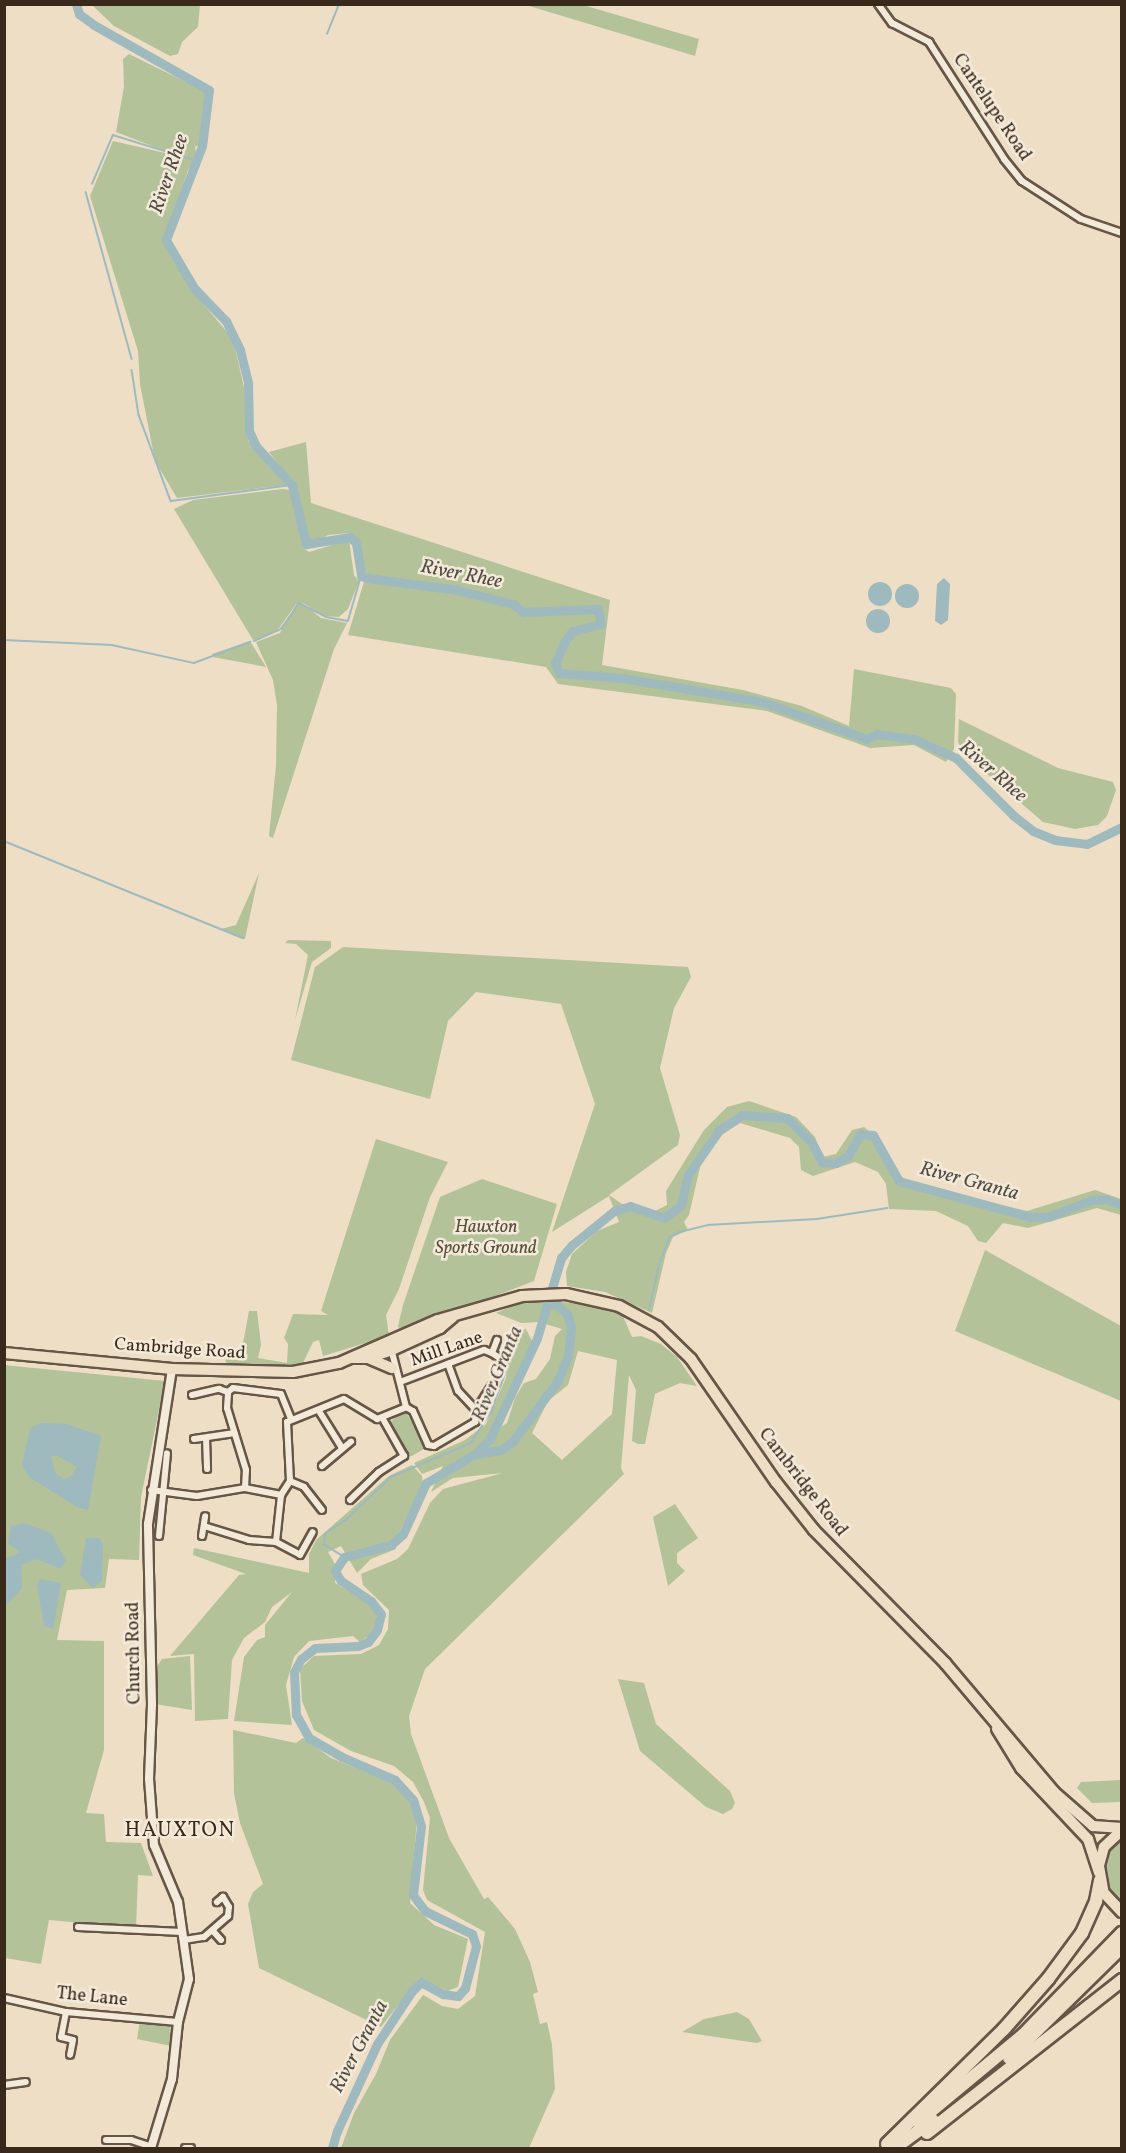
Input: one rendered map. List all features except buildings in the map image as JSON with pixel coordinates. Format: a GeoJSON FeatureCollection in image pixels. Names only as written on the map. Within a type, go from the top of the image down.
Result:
{"type":"FeatureCollection","features":[{"type":"Feature","properties":{"kind":"highway","name":"Cambridge Road"},"geometry":{"type":"LineString","coordinates":[[4,1353],[172,1369],[293,1372],[353,1358],[387,1347],[440,1328],[452,1318],[507,1300],[544,1294],[567,1294],[600,1299],[631,1311],[681,1348],[814,1530],[945,1663],[996,1726],[1082,1818],[1100,1828],[1122,1829]]}},
{"type":"Feature","properties":{"kind":"highway","name":"Cambridge Road"},"geometry":{"type":"LineString","coordinates":[[353,1358],[368,1358],[387,1347]]}},
{"type":"Feature","properties":{"kind":"highway"},"geometry":{"type":"LineString","coordinates":[[368,1358],[394,1369]]}},
{"type":"Feature","properties":{"kind":"highway","name":"Cambridge Road"},"geometry":{"type":"LineString","coordinates":[[996,1726],[1021,1768],[1088,1839],[1107,1898],[1122,1912]]}},
{"type":"Feature","properties":{"kind":"highway"},"geometry":{"type":"LineString","coordinates":[[887,2147],[1004,2029],[1059,1966],[1089,1919],[1100,1876],[1104,1847],[1122,1829]]}},
{"type":"Feature","properties":{"kind":"highway"},"geometry":{"type":"LineString","coordinates":[[887,2147],[1017,2041],[1122,1934]]}},
{"type":"Feature","properties":{"kind":"highway"},"geometry":{"type":"LineString","coordinates":[[887,2147],[1026,2044],[1122,1947]]}},
{"type":"Feature","properties":{"kind":"highway"},"geometry":{"type":"LineString","coordinates":[[903,2148],[987,2088],[1122,1980]]}},
{"type":"Feature","properties":{"kind":"street","name":"Cantelupe Road"},"geometry":{"type":"LineString","coordinates":[[878,4],[892,23],[929,42],[1004,159],[1022,181],[1081,219],[1122,233]]}},
{"type":"Feature","properties":{"kind":"street","name":"Mill Lane"},"geometry":{"type":"LineString","coordinates":[[400,1382],[484,1350],[492,1353],[497,1340]]}},
{"type":"Feature","properties":{"kind":"street"},"geometry":{"type":"LineString","coordinates":[[387,1347],[400,1382],[406,1407],[413,1411],[428,1445],[434,1446],[466,1430],[475,1422],[476,1410],[493,1384]]}},
{"type":"Feature","properties":{"kind":"street"},"geometry":{"type":"LineString","coordinates":[[492,1353],[504,1360]]}},
{"type":"Feature","properties":{"kind":"street"},"geometry":{"type":"LineString","coordinates":[[448,1364],[458,1391],[476,1410]]}},
{"type":"Feature","properties":{"kind":"street","name":"Church Road"},"geometry":{"type":"LineString","coordinates":[[151,2147],[172,2079],[178,2022],[189,1979],[178,1902],[152,1835],[147,1555],[151,1490],[172,1369]]}},
{"type":"Feature","properties":{"kind":"street"},"geometry":{"type":"LineString","coordinates":[[245,1488],[246,1470],[227,1408],[228,1392],[233,1388],[280,1394],[291,1419]]}},
{"type":"Feature","properties":{"kind":"street"},"geometry":{"type":"LineString","coordinates":[[192,1395],[219,1389],[228,1392]]}},
{"type":"Feature","properties":{"kind":"street"},"geometry":{"type":"LineString","coordinates":[[276,1542],[283,1505],[281,1495],[290,1481],[285,1428],[291,1419],[319,1411],[344,1399],[369,1417],[383,1419],[406,1407]]}},
{"type":"Feature","properties":{"kind":"street"},"geometry":{"type":"LineString","coordinates":[[319,1411],[342,1449]]}},
{"type":"Feature","properties":{"kind":"street"},"geometry":{"type":"LineString","coordinates":[[350,1500],[379,1472],[404,1456],[383,1419]]}},
{"type":"Feature","properties":{"kind":"street"},"geometry":{"type":"LineString","coordinates":[[194,1439],[235,1433]]}},
{"type":"Feature","properties":{"kind":"street"},"geometry":{"type":"LineString","coordinates":[[206,1438],[207,1469]]}},
{"type":"Feature","properties":{"kind":"street"},"geometry":{"type":"LineString","coordinates":[[322,1466],[351,1442]]}},
{"type":"Feature","properties":{"kind":"street"},"geometry":{"type":"LineString","coordinates":[[159,1536],[165,1494],[167,1453]]}},
{"type":"Feature","properties":{"kind":"street"},"geometry":{"type":"LineString","coordinates":[[290,1481],[304,1487],[322,1510]]}},
{"type":"Feature","properties":{"kind":"street"},"geometry":{"type":"LineString","coordinates":[[151,1490],[165,1494],[197,1496],[245,1488],[281,1495]]}},
{"type":"Feature","properties":{"kind":"street"},"geometry":{"type":"LineString","coordinates":[[202,1536],[206,1516]]}},
{"type":"Feature","properties":{"kind":"street"},"geometry":{"type":"LineString","coordinates":[[204,1526],[249,1540],[276,1542],[300,1556],[313,1532]]}},
{"type":"Feature","properties":{"kind":"street"},"geometry":{"type":"LineString","coordinates":[[78,1927],[204,1937],[228,1916],[229,1907],[223,1897],[217,1902]]}},
{"type":"Feature","properties":{"kind":"street"},"geometry":{"type":"LineString","coordinates":[[213,1931],[221,1940]]}},
{"type":"Feature","properties":{"kind":"street","name":"The Lane"},"geometry":{"type":"LineString","coordinates":[[4,1998],[66,2012],[178,2022]]}},
{"type":"Feature","properties":{"kind":"street"},"geometry":{"type":"LineString","coordinates":[[61,2037],[66,2012]]}},
{"type":"Feature","properties":{"kind":"street"},"geometry":{"type":"LineString","coordinates":[[54,2041],[61,2037],[73,2040],[70,2055]]}},
{"type":"Feature","properties":{"kind":"street"},"geometry":{"type":"LineString","coordinates":[[4,2085],[26,2082]]}},
{"type":"Feature","properties":{"kind":"street"},"geometry":{"type":"LineString","coordinates":[[106,2140],[131,2140],[151,2147]]}},
{"type":"Feature","properties":{"kind":"street"},"geometry":{"type":"LineString","coordinates":[[185,2148],[191,2148]]}},
{"type":"Feature","properties":{"kind":"green space"},"geometry":{"type":"Polygon","coordinates":[[[92,5],[200,5],[198,27],[182,42],[178,54],[170,56],[114,26],[92,5]]]}},
{"type":"Feature","properties":{"kind":"green space"},"geometry":{"type":"Polygon","coordinates":[[[526,5],[583,5],[699,39],[695,56],[526,5]]]}},
{"type":"Feature","properties":{"kind":"green space"},"geometry":{"type":"Polygon","coordinates":[[[129,54],[206,92],[200,144],[195,147],[197,158],[188,170],[164,242],[189,287],[233,339],[246,396],[248,440],[286,485],[177,498],[155,461],[140,384],[138,351],[90,196],[113,141],[178,156],[116,132],[124,87],[123,59],[129,54]]]}},
{"type":"Feature","properties":{"kind":"green space"},"geometry":{"type":"Polygon","coordinates":[[[306,442],[311,503],[610,600],[602,665],[743,690],[802,706],[849,726],[854,669],[951,688],[956,694],[954,749],[946,762],[914,745],[870,748],[767,711],[558,684],[546,667],[348,635],[366,575],[359,542],[349,533],[328,535],[315,542],[307,540],[292,482],[269,452],[306,442]]]}},
{"type":"Feature","properties":{"kind":"green space"},"geometry":{"type":"Polygon","coordinates":[[[282,489],[291,490],[303,548],[309,552],[349,540],[354,575],[359,581],[348,609],[339,617],[323,616],[300,601],[321,618],[347,623],[334,649],[273,838],[269,836],[276,765],[277,705],[273,680],[256,642],[280,633],[297,603],[277,631],[253,640],[174,509],[193,500],[282,489]]]}},
{"type":"Feature","properties":{"kind":"green space"},"geometry":{"type":"Polygon","coordinates":[[[250,641],[266,667],[213,657],[212,654],[250,641]]]}},
{"type":"Feature","properties":{"kind":"green space"},"geometry":{"type":"Polygon","coordinates":[[[959,719],[1058,768],[1113,782],[1116,790],[1107,816],[1098,825],[1075,829],[1043,822],[965,755],[958,742],[959,719]]]}},
{"type":"Feature","properties":{"kind":"green space"},"geometry":{"type":"Polygon","coordinates":[[[259,873],[245,939],[221,929],[236,925],[259,873]]]}},
{"type":"Feature","properties":{"kind":"green space"},"geometry":{"type":"Polygon","coordinates":[[[288,940],[331,941],[331,948],[312,962],[295,1020],[308,955],[296,944],[285,943],[288,940]]]}},
{"type":"Feature","properties":{"kind":"green space"},"geometry":{"type":"Polygon","coordinates":[[[343,947],[688,967],[691,977],[674,1008],[660,1068],[680,1135],[678,1145],[609,1195],[622,1204],[653,1212],[667,1205],[666,1191],[704,1130],[727,1107],[749,1101],[796,1117],[815,1137],[822,1157],[836,1154],[852,1130],[864,1127],[876,1137],[896,1173],[912,1184],[1027,1211],[1095,1190],[1121,1199],[1121,1215],[1097,1208],[1028,1228],[1003,1223],[986,1243],[978,1241],[968,1226],[936,1211],[889,1209],[886,1184],[878,1172],[855,1162],[813,1176],[801,1170],[799,1147],[790,1138],[740,1123],[716,1139],[701,1163],[689,1215],[684,1222],[688,1230],[673,1237],[666,1253],[652,1313],[605,1292],[567,1286],[566,1272],[572,1254],[597,1231],[619,1222],[609,1196],[552,1232],[595,1104],[561,1004],[476,992],[448,1021],[430,1099],[291,1060],[315,967],[343,947]]]}},
{"type":"Feature","properties":{"kind":"green space"},"geometry":{"type":"Polygon","coordinates":[[[376,1139],[448,1162],[430,1197],[399,1289],[386,1315],[389,1336],[323,1356],[319,1340],[313,1342],[303,1363],[291,1366],[230,1366],[225,1361],[243,1343],[249,1311],[257,1311],[261,1345],[258,1358],[287,1363],[288,1344],[284,1338],[293,1314],[328,1315],[321,1311],[376,1139]]]}},
{"type":"Feature","properties":{"kind":"green space","name":"Hauxton Sports Ground"},"geometry":{"type":"Polygon","coordinates":[[[482,1179],[557,1204],[534,1281],[401,1332],[398,1326],[403,1305],[440,1197],[482,1179]]]}},
{"type":"Feature","properties":{"kind":"green space"},"geometry":{"type":"Polygon","coordinates":[[[985,1250],[1121,1326],[1121,1401],[955,1331],[985,1250]]]}},
{"type":"Feature","properties":{"kind":"green space"},"geometry":{"type":"Polygon","coordinates":[[[549,1301],[604,1306],[623,1316],[632,1337],[641,1336],[661,1344],[677,1357],[697,1386],[680,1383],[655,1394],[645,1444],[638,1444],[632,1441],[636,1390],[629,1375],[621,1468],[624,1474],[425,1669],[409,1716],[411,1734],[449,1838],[484,1899],[488,1897],[515,1929],[530,1962],[538,1992],[533,1994],[540,2024],[547,2022],[552,2045],[555,2089],[529,2148],[341,2148],[354,2113],[376,2074],[390,2040],[423,1995],[442,2006],[458,2009],[475,1996],[485,1932],[427,1900],[423,1890],[430,1818],[424,1802],[413,1782],[394,1766],[351,1751],[314,1730],[302,1701],[300,1669],[314,1656],[361,1654],[379,1645],[388,1629],[389,1610],[363,1585],[361,1574],[397,1559],[408,1549],[430,1503],[443,1489],[503,1473],[453,1478],[431,1492],[443,1466],[422,1474],[414,1463],[465,1440],[486,1424],[506,1378],[508,1358],[520,1331],[526,1329],[536,1349],[526,1361],[525,1374],[498,1419],[499,1428],[507,1423],[515,1398],[524,1383],[536,1379],[550,1359],[555,1336],[562,1329],[539,1322],[521,1323],[496,1313],[522,1302],[549,1301]],[[578,1351],[568,1385],[548,1401],[532,1433],[562,1460],[612,1414],[617,1360],[578,1351]]]}},
{"type":"Feature","properties":{"kind":"green space"},"geometry":{"type":"Polygon","coordinates":[[[4,1365],[165,1381],[141,1497],[139,1560],[109,1559],[105,1588],[67,1590],[57,1640],[104,1641],[104,1750],[86,1813],[104,1814],[106,1842],[141,1843],[153,1876],[138,1875],[136,1928],[49,1920],[41,1964],[5,1958],[4,1365]]]}},
{"type":"Feature","properties":{"kind":"green space"},"geometry":{"type":"Polygon","coordinates":[[[405,1411],[427,1447],[407,1457],[388,1423],[405,1411]]]}},
{"type":"Feature","properties":{"kind":"green space"},"geometry":{"type":"Polygon","coordinates":[[[412,1465],[422,1476],[423,1485],[396,1539],[396,1549],[371,1559],[357,1573],[341,1546],[328,1552],[335,1564],[335,1583],[364,1600],[377,1613],[374,1632],[360,1642],[353,1636],[309,1641],[294,1657],[286,1685],[292,1725],[234,1721],[244,1657],[257,1640],[265,1637],[265,1625],[292,1592],[272,1607],[265,1622],[244,1638],[232,1660],[228,1719],[195,1721],[194,1654],[170,1656],[239,1575],[246,1574],[193,1555],[194,1548],[309,1573],[309,1554],[316,1540],[389,1476],[412,1465]]]}},
{"type":"Feature","properties":{"kind":"green space"},"geometry":{"type":"Polygon","coordinates":[[[675,1504],[698,1538],[677,1553],[677,1563],[685,1571],[668,1586],[653,1517],[675,1504]]]}},
{"type":"Feature","properties":{"kind":"green space"},"geometry":{"type":"Polygon","coordinates":[[[190,1656],[192,1710],[155,1704],[158,1665],[162,1659],[190,1656]]]}},
{"type":"Feature","properties":{"kind":"green space"},"geometry":{"type":"Polygon","coordinates":[[[618,1679],[644,1683],[656,1724],[730,1791],[735,1803],[732,1809],[723,1814],[706,1807],[640,1751],[618,1679]]]}},
{"type":"Feature","properties":{"kind":"green space"},"geometry":{"type":"Polygon","coordinates":[[[233,1730],[296,1743],[303,1738],[331,1758],[395,1784],[408,1799],[417,1819],[410,1903],[434,1925],[468,1939],[458,1987],[447,1991],[419,1978],[381,2027],[259,1968],[248,1904],[253,1892],[263,1884],[240,1823],[234,1793],[233,1730]]]}},
{"type":"Feature","properties":{"kind":"green space"},"geometry":{"type":"Polygon","coordinates":[[[1121,1780],[1121,1802],[1092,1803],[1077,1788],[1081,1782],[1121,1780]]]}},
{"type":"Feature","properties":{"kind":"green space"},"geometry":{"type":"Polygon","coordinates":[[[1121,1835],[1121,1908],[1110,1897],[1102,1868],[1110,1846],[1121,1835]]]}},
{"type":"Feature","properties":{"kind":"green space"},"geometry":{"type":"Polygon","coordinates":[[[737,2012],[749,2019],[762,2041],[757,2043],[682,2032],[704,2019],[737,2012]]]}},
{"type":"Feature","properties":{"kind":"green space"},"geometry":{"type":"Polygon","coordinates":[[[140,2021],[168,2025],[174,2033],[171,2046],[137,2039],[140,2021]]]}},
{"type":"Feature","properties":{"kind":"water"},"geometry":{"type":"Polygon","coordinates":[[[944,578],[950,584],[948,620],[941,625],[935,621],[937,584],[944,578]]]}},
{"type":"Feature","properties":{"kind":"water"},"geometry":{"type":"Polygon","coordinates":[[[880,582],[889,585],[892,594],[889,603],[880,606],[871,603],[868,594],[871,585],[880,582]]]}},
{"type":"Feature","properties":{"kind":"water"},"geometry":{"type":"Polygon","coordinates":[[[907,584],[916,587],[919,596],[916,605],[907,608],[898,605],[895,596],[898,587],[907,584]]]}},
{"type":"Feature","properties":{"kind":"water"},"geometry":{"type":"Polygon","coordinates":[[[878,609],[887,612],[890,621],[887,630],[878,633],[869,630],[866,621],[869,612],[878,609]]]}},
{"type":"Feature","properties":{"kind":"water"},"geometry":{"type":"Polygon","coordinates":[[[41,1423],[67,1424],[101,1436],[88,1510],[77,1507],[29,1477],[22,1465],[30,1428],[41,1423]],[[56,1455],[51,1457],[56,1474],[64,1479],[71,1476],[77,1467],[56,1455]]]}},
{"type":"Feature","properties":{"kind":"water"},"geometry":{"type":"Polygon","coordinates":[[[24,1523],[51,1533],[66,1561],[60,1569],[37,1559],[21,1565],[22,1588],[8,1604],[5,1603],[5,1559],[20,1552],[8,1543],[11,1526],[24,1523]]]}},
{"type":"Feature","properties":{"kind":"water"},"geometry":{"type":"Polygon","coordinates":[[[86,1538],[99,1538],[103,1544],[102,1581],[93,1588],[80,1575],[86,1538]]]}},
{"type":"Feature","properties":{"kind":"water"},"geometry":{"type":"Polygon","coordinates":[[[40,1579],[61,1583],[53,1629],[44,1626],[37,1585],[40,1579]]]}},
{"type":"Feature","properties":{"kind":"waterway","name":"River Rhee"},"geometry":{"type":"LineString","coordinates":[[76,4],[79,14],[94,25],[209,90],[202,146],[166,240],[194,288],[226,321],[240,350],[248,383],[249,431],[256,446],[292,485],[306,544],[350,537],[356,543],[361,576],[368,578],[457,590],[513,604],[523,612],[598,609],[601,624],[572,631],[564,643],[555,663],[559,673],[623,678],[763,702],[867,739],[877,734],[914,739],[956,758],[1014,816],[1033,831],[1055,840],[1087,844],[1122,827]]}},
{"type":"Feature","properties":{"kind":"waterway"},"geometry":{"type":"LineString","coordinates":[[327,34],[339,4]]}},
{"type":"Feature","properties":{"kind":"waterway"},"geometry":{"type":"LineString","coordinates":[[940,54],[972,101]]}},
{"type":"Feature","properties":{"kind":"waterway"},"geometry":{"type":"LineString","coordinates":[[92,184],[113,135],[197,161]]}},
{"type":"Feature","properties":{"kind":"waterway"},"geometry":{"type":"LineString","coordinates":[[86,192],[132,359]]}},
{"type":"Feature","properties":{"kind":"waterway"},"geometry":{"type":"LineString","coordinates":[[132,370],[139,415],[171,501],[291,485]]}},
{"type":"Feature","properties":{"kind":"waterway"},"geometry":{"type":"LineString","coordinates":[[254,641],[281,629],[299,603],[326,617],[348,621],[361,576]]}},
{"type":"Feature","properties":{"kind":"waterway"},"geometry":{"type":"LineString","coordinates":[[4,640],[112,645],[194,663],[250,642]]}},
{"type":"Feature","properties":{"kind":"waterway"},"geometry":{"type":"LineString","coordinates":[[4,841],[243,938]]}},
{"type":"Feature","properties":{"kind":"waterway","name":"River Granta"},"geometry":{"type":"LineString","coordinates":[[332,2148],[337,2131],[377,2044],[412,1991],[421,1982],[443,1994],[458,1996],[465,1988],[476,1946],[472,1934],[425,1911],[413,1895],[421,1826],[413,1800],[395,1780],[342,1757],[309,1738],[296,1715],[294,1672],[301,1659],[315,1648],[358,1646],[368,1642],[377,1630],[381,1614],[371,1601],[341,1581],[335,1571],[344,1557],[391,1545],[403,1534],[426,1483],[475,1454],[490,1439],[537,1338],[561,1258],[572,1245],[614,1211],[630,1206],[664,1218],[681,1205],[688,1175],[720,1129],[742,1115],[787,1118],[812,1143],[822,1162],[836,1163],[848,1156],[860,1134],[873,1135],[899,1181],[1031,1217],[1048,1217],[1091,1200],[1106,1199],[1122,1205]]}},
{"type":"Feature","properties":{"kind":"waterway"},"geometry":{"type":"LineString","coordinates":[[649,1310],[659,1265],[670,1237],[680,1232],[708,1225],[817,1219],[887,1208]]}},
{"type":"Feature","properties":{"kind":"waterway","name":"River Granta"},"geometry":{"type":"LineString","coordinates":[[475,1454],[501,1450],[513,1441],[557,1382],[568,1356],[571,1327],[567,1314],[556,1304],[547,1304]]}},
{"type":"Feature","properties":{"kind":"waterway"},"geometry":{"type":"LineString","coordinates":[[344,1557],[324,1545],[325,1534],[346,1520],[391,1477],[471,1443],[491,1412],[514,1350]]}},
{"type":"Feature","properties":{"kind":"district","name":"HAUXTON"},"geometry":{"type":"Point","coordinates":[180,1831]}}]}
